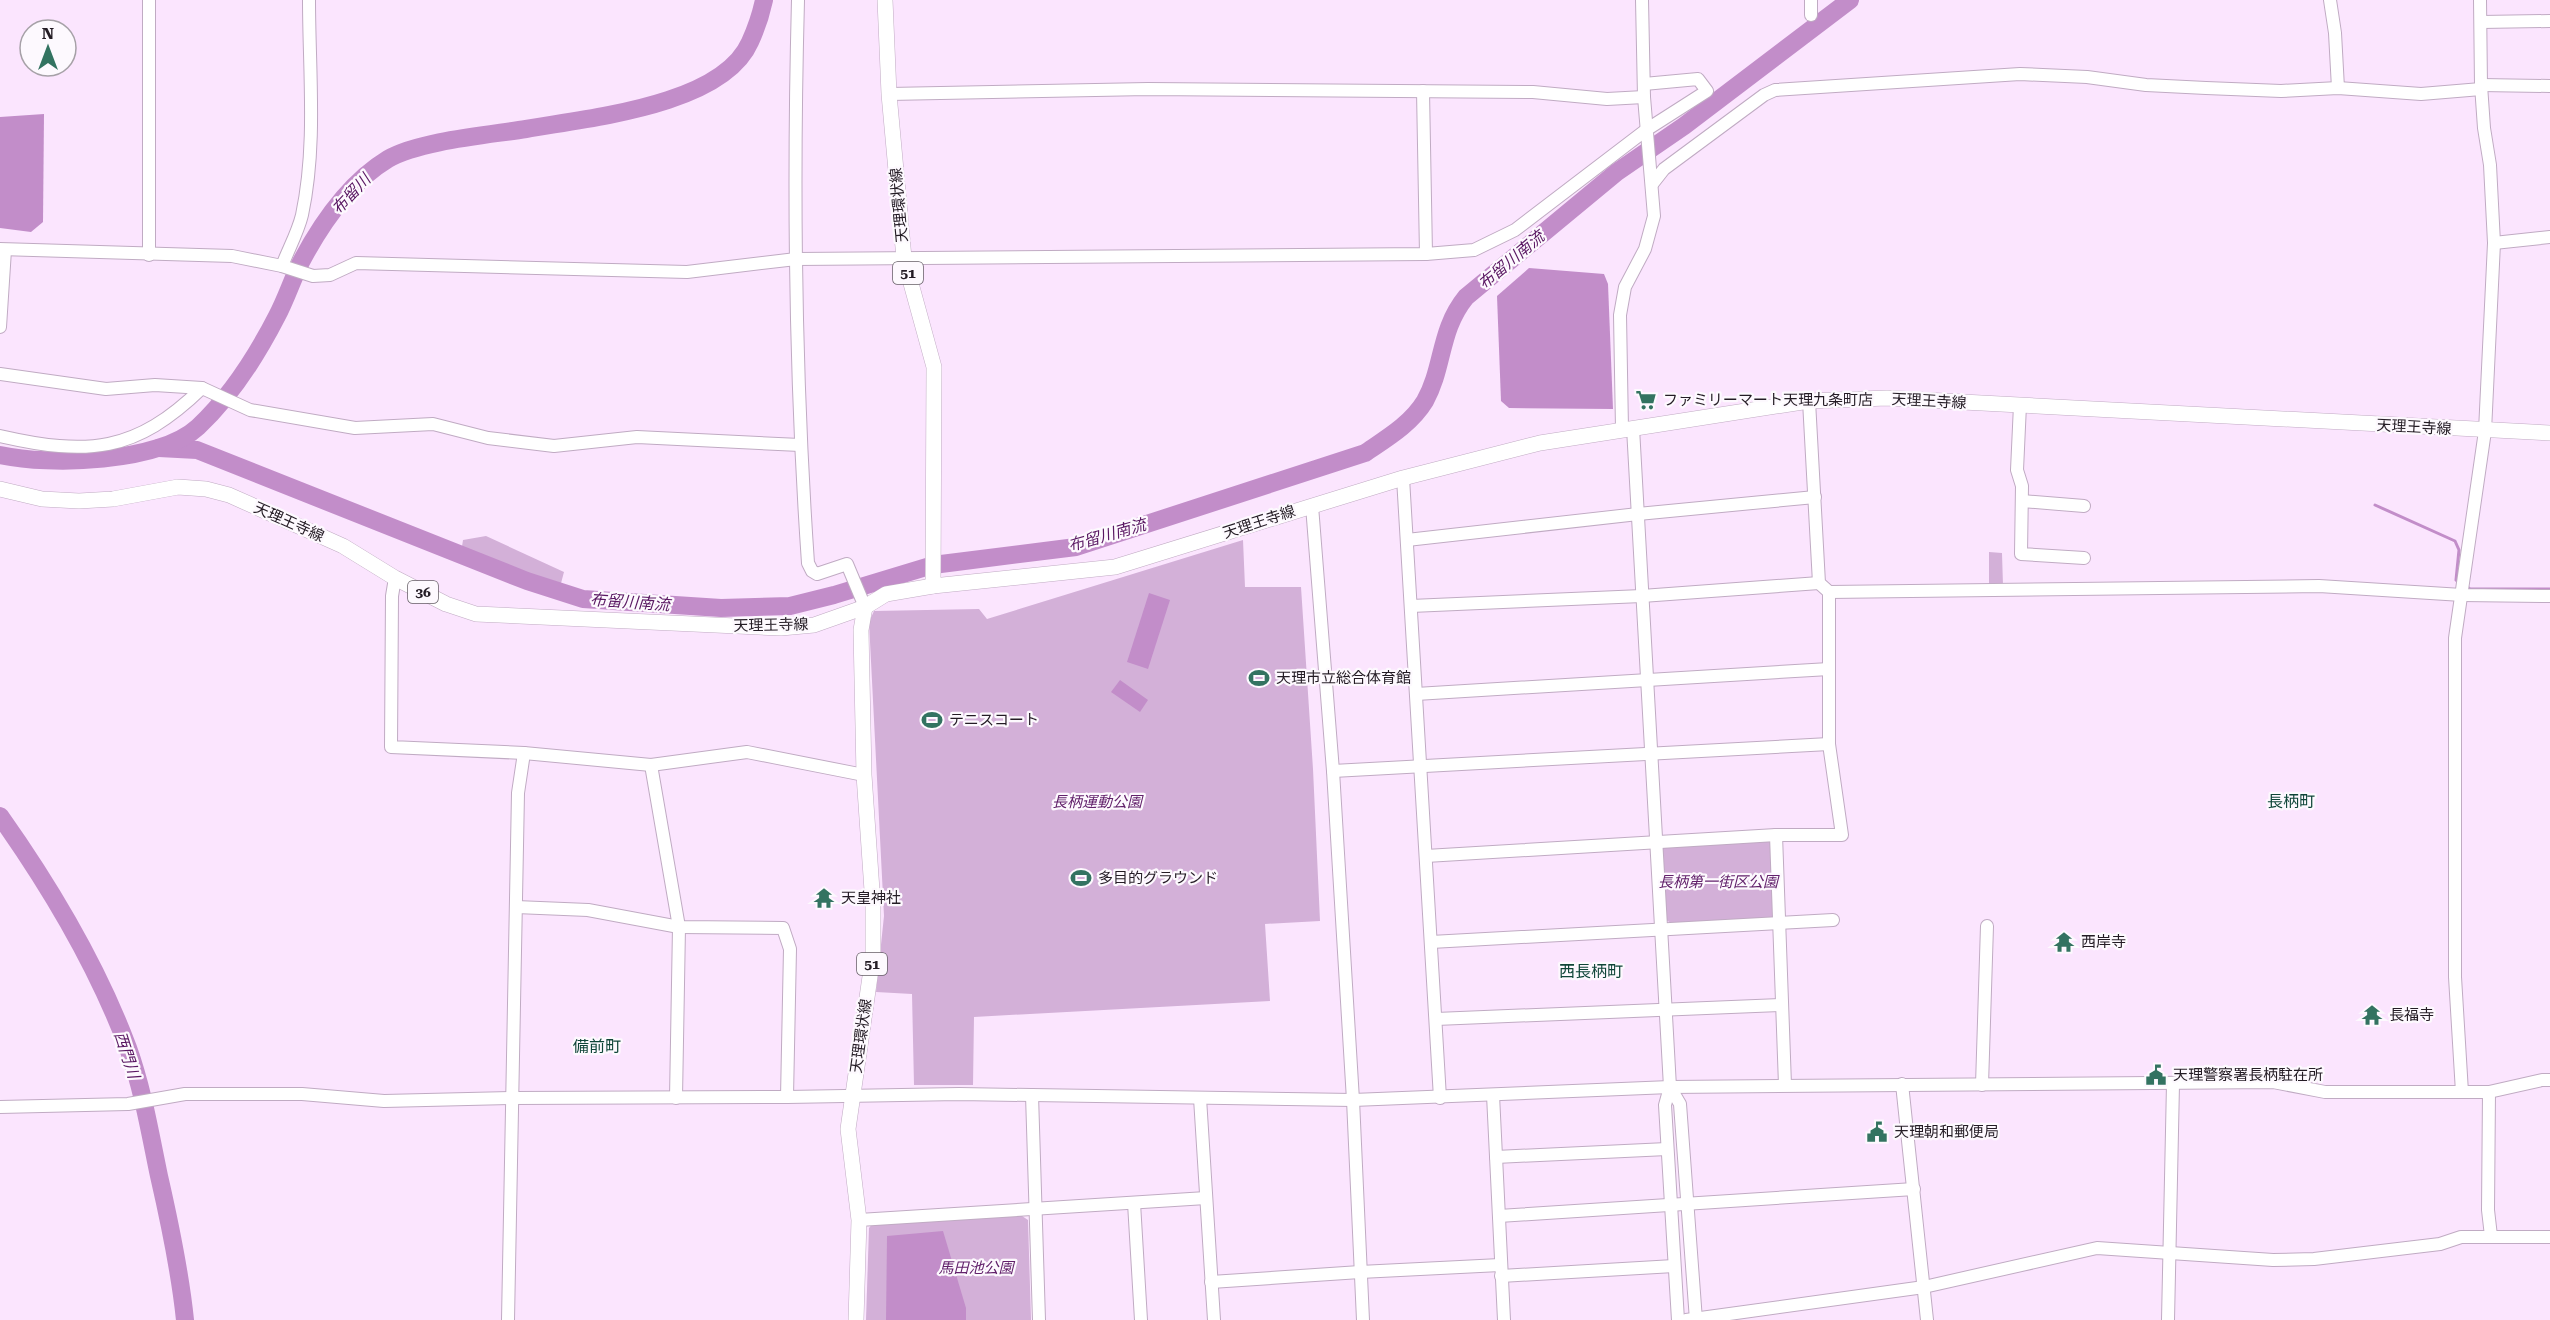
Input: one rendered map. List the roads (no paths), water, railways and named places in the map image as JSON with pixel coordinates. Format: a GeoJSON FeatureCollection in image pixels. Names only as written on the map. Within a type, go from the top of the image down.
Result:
{"type":"FeatureCollection","features":[{"type":"Feature","properties":{"kind":"main road","name":"天理環状線"},"geometry":{"type":"LineString","coordinates":[[885,0],[890,94],[904,258],[934,367],[933,583]]}},
{"type":"Feature","properties":{"kind":"main road","name":"天理王寺線"},"geometry":{"type":"LineString","coordinates":[[0,489],[42,499],[79,501],[113,499],[178,487],[206,489],[229,495],[343,546],[395,578],[446,604],[476,614],[520,618],[781,628],[814,625],[886,594],[933,583],[1115,567],[1403,478],[1540,443],[1809,401],[1887,398],[2486,431],[2550,432]]}},
{"type":"Feature","properties":{"kind":"main road","name":"天理環状線"},"geometry":{"type":"LineString","coordinates":[[856,1320],[859,1220],[848,1129],[873,956],[873,905],[864,775],[861,630],[863,603]]}},
{"type":"Feature","properties":{"kind":"street"},"geometry":{"type":"LineString","coordinates":[[149,0],[149,255]]}},
{"type":"Feature","properties":{"kind":"street"},"geometry":{"type":"LineString","coordinates":[[285,267],[301,218],[307,189],[310,152],[309,0]]}},
{"type":"Feature","properties":{"kind":"street"},"geometry":{"type":"LineString","coordinates":[[798,0],[796,259],[800,445],[809,568],[816,574],[847,564],[863,603]]}},
{"type":"Feature","properties":{"kind":"street"},"geometry":{"type":"LineString","coordinates":[[1642,0],[1646,134],[1654,216],[1645,249],[1625,287],[1620,315],[1628,429],[1638,514],[1650,754],[1658,842],[1670,1087],[1665,1105],[1678,1320]]}},
{"type":"Feature","properties":{"kind":"street"},"geometry":{"type":"LineString","coordinates":[[1811,0],[1811,15]]}},
{"type":"Feature","properties":{"kind":"street"},"geometry":{"type":"LineString","coordinates":[[2330,0],[2335,33],[2338,88]]}},
{"type":"Feature","properties":{"kind":"street"},"geometry":{"type":"LineString","coordinates":[[2462,1092],[2455,977],[2455,638],[2486,431],[2494,243],[2490,165],[2481,87],[2480,0]]}},
{"type":"Feature","properties":{"kind":"street"},"geometry":{"type":"LineString","coordinates":[[2481,22],[2550,21]]}},
{"type":"Feature","properties":{"kind":"street"},"geometry":{"type":"LineString","coordinates":[[1652,179],[1764,94],[1775,90],[2020,74],[2087,77],[2146,85],[2281,91],[2338,88],[2421,94],[2481,87],[2550,86]]}},
{"type":"Feature","properties":{"kind":"street"},"geometry":{"type":"LineString","coordinates":[[0,327],[2,250],[232,256],[285,267],[313,276],[330,275],[356,263],[687,272],[796,259],[1426,254],[1474,250],[1515,230],[1707,91],[1698,79],[1644,84]]}},
{"type":"Feature","properties":{"kind":"street"},"geometry":{"type":"LineString","coordinates":[[890,94],[1148,89],[1533,92],[1607,99],[1644,97]]}},
{"type":"Feature","properties":{"kind":"street"},"geometry":{"type":"LineString","coordinates":[[1423,91],[1426,254]]}},
{"type":"Feature","properties":{"kind":"street"},"geometry":{"type":"LineString","coordinates":[[2494,243],[2550,237]]}},
{"type":"Feature","properties":{"kind":"street"},"geometry":{"type":"LineString","coordinates":[[0,374],[106,389],[155,385],[204,388],[250,410],[356,428],[434,424],[488,438],[554,446],[637,436],[800,445]]}},
{"type":"Feature","properties":{"kind":"street"},"geometry":{"type":"LineString","coordinates":[[0,436],[30,443],[80,449],[134,439],[178,411],[204,388]]}},
{"type":"Feature","properties":{"kind":"street"},"geometry":{"type":"LineString","coordinates":[[1426,856],[1776,835],[1842,835],[1829,744],[1824,587],[1809,401]]}},
{"type":"Feature","properties":{"kind":"street"},"geometry":{"type":"LineString","coordinates":[[2020,405],[2017,470],[2022,486],[2021,554],[2084,558]]}},
{"type":"Feature","properties":{"kind":"street"},"geometry":{"type":"LineString","coordinates":[[1403,478],[1440,1098]]}},
{"type":"Feature","properties":{"kind":"street"},"geometry":{"type":"LineString","coordinates":[[1407,540],[1815,497]]}},
{"type":"Feature","properties":{"kind":"street"},"geometry":{"type":"LineString","coordinates":[[2022,501],[2084,506]]}},
{"type":"Feature","properties":{"kind":"street"},"geometry":{"type":"LineString","coordinates":[[1312,506],[1333,771],[1353,1100],[1363,1320]]}},
{"type":"Feature","properties":{"kind":"street"},"geometry":{"type":"LineString","coordinates":[[395,578],[392,596],[391,747],[524,753],[651,765],[747,752],[864,775]]}},
{"type":"Feature","properties":{"kind":"street"},"geometry":{"type":"LineString","coordinates":[[1411,606],[1824,587],[2319,586],[2462,595],[2550,596]]}},
{"type":"Feature","properties":{"kind":"street"},"geometry":{"type":"LineString","coordinates":[[1416,694],[1828,669]]}},
{"type":"Feature","properties":{"kind":"street"},"geometry":{"type":"LineString","coordinates":[[1333,771],[1829,744]]}},
{"type":"Feature","properties":{"kind":"street"},"geometry":{"type":"LineString","coordinates":[[508,1320],[518,793],[524,753]]}},
{"type":"Feature","properties":{"kind":"street"},"geometry":{"type":"LineString","coordinates":[[651,765],[679,927],[676,1098]]}},
{"type":"Feature","properties":{"kind":"street"},"geometry":{"type":"LineString","coordinates":[[1776,835],[1785,1085]]}},
{"type":"Feature","properties":{"kind":"street"},"geometry":{"type":"LineString","coordinates":[[516,907],[588,910],[679,927],[783,928],[790,949],[787,1097]]}},
{"type":"Feature","properties":{"kind":"street"},"geometry":{"type":"LineString","coordinates":[[1431,942],[1833,920]]}},
{"type":"Feature","properties":{"kind":"street"},"geometry":{"type":"LineString","coordinates":[[1982,1085],[1988,926]]}},
{"type":"Feature","properties":{"kind":"street"},"geometry":{"type":"LineString","coordinates":[[1436,1019],[1781,1005]]}},
{"type":"Feature","properties":{"kind":"street"},"geometry":{"type":"LineString","coordinates":[[0,1107],[128,1104],[167,1095],[302,1094],[384,1101],[852,1095],[1353,1100],[1670,1087],[1902,1084],[2273,1082],[2325,1092],[2489,1092],[2550,1080]]}},
{"type":"Feature","properties":{"kind":"street"},"geometry":{"type":"LineString","coordinates":[[1902,1084],[1927,1320]]}},
{"type":"Feature","properties":{"kind":"street"},"geometry":{"type":"LineString","coordinates":[[2168,1320],[2173,1084]]}},
{"type":"Feature","properties":{"kind":"street"},"geometry":{"type":"LineString","coordinates":[[1670,1087],[1680,1104],[1693,1320],[1924,1287],[2097,1248],[2273,1260],[2314,1259],[2440,1244],[2461,1237],[2550,1237]]}},
{"type":"Feature","properties":{"kind":"street"},"geometry":{"type":"LineString","coordinates":[[2489,1092],[2488,1210],[2491,1236]]}},
{"type":"Feature","properties":{"kind":"street"},"geometry":{"type":"LineString","coordinates":[[1032,1095],[1039,1320]]}},
{"type":"Feature","properties":{"kind":"street"},"geometry":{"type":"LineString","coordinates":[[1493,1095],[1504,1320]]}},
{"type":"Feature","properties":{"kind":"street"},"geometry":{"type":"LineString","coordinates":[[1200,1098],[1214,1320]]}},
{"type":"Feature","properties":{"kind":"street"},"geometry":{"type":"LineString","coordinates":[[1496,1157],[1667,1149]]}},
{"type":"Feature","properties":{"kind":"street"},"geometry":{"type":"LineString","coordinates":[[1498,1216],[1914,1189]]}},
{"type":"Feature","properties":{"kind":"street"},"geometry":{"type":"LineString","coordinates":[[859,1220],[1206,1198]]}},
{"type":"Feature","properties":{"kind":"street"},"geometry":{"type":"LineString","coordinates":[[1134,1203],[1141,1320]]}},
{"type":"Feature","properties":{"kind":"street"},"geometry":{"type":"LineString","coordinates":[[1211,1282],[1360,1272],[1674,1266]]}},
{"type":"Feature","properties":{"kind":"waterway","name":"布留川"},"geometry":{"type":"LineString","coordinates":[[0,455],[47,460],[103,459],[158,448],[180,439],[198,427],[210,415],[242,375],[269,331],[301,262],[318,233],[349,192],[374,168],[401,153],[435,143],[616,114],[683,95],[712,81],[735,64],[750,42],[764,0]]}},
{"type":"Feature","properties":{"kind":"waterway","name":"布留川南流"},"geometry":{"type":"LineString","coordinates":[[159,448],[197,450],[527,581],[583,599],[721,608],[790,606],[933,565],[1076,547],[1365,453],[1390,436],[1406,424],[1425,401],[1436,375],[1451,322],[1466,297],[1617,172],[1684,126],[1850,0]]}},
{"type":"Feature","properties":{"kind":"waterway"},"geometry":{"type":"LineString","coordinates":[[2375,505],[2455,541],[2459,550],[2456,580],[2460,583]]}},
{"type":"Feature","properties":{"kind":"waterway"},"geometry":{"type":"LineString","coordinates":[[2466,586],[2470,589],[2550,589]]}},
{"type":"Feature","properties":{"kind":"waterway","name":"西門川"},"geometry":{"type":"LineString","coordinates":[[0,816],[72,928],[102,987],[128,1048],[142,1096],[167,1212],[185,1320]]}},
{"type":"Feature","properties":{"kind":"place","name":"ファミリーマート天理九条町店"},"geometry":{"type":"Point","coordinates":[1646,400]}},
{"type":"Feature","properties":{"kind":"place","name":"天理市立総合体育館"},"geometry":{"type":"Point","coordinates":[1259,678]}},
{"type":"Feature","properties":{"kind":"place","name":"テニスコート"},"geometry":{"type":"Point","coordinates":[932,720]}},
{"type":"Feature","properties":{"kind":"place","name":"多目的グラウンド"},"geometry":{"type":"Point","coordinates":[1081,878]}},
{"type":"Feature","properties":{"kind":"place","name":"天皇神社"},"geometry":{"type":"Point","coordinates":[824,898]}},
{"type":"Feature","properties":{"kind":"place","name":"西岸寺"},"geometry":{"type":"Point","coordinates":[2064,942]}},
{"type":"Feature","properties":{"kind":"place","name":"長福寺"},"geometry":{"type":"Point","coordinates":[2372,1015]}},
{"type":"Feature","properties":{"kind":"place","name":"天理警察署長柄駐在所"},"geometry":{"type":"Point","coordinates":[2156,1075]}},
{"type":"Feature","properties":{"kind":"place","name":"天理朝和郵便局"},"geometry":{"type":"Point","coordinates":[1877,1132]}},
{"type":"Feature","properties":{"kind":"district","name":"長柄町"},"geometry":{"type":"Point","coordinates":[2291,801]}},
{"type":"Feature","properties":{"kind":"district","name":"西長柄町"},"geometry":{"type":"Point","coordinates":[1591,971]}},
{"type":"Feature","properties":{"kind":"district","name":"備前町"},"geometry":{"type":"Point","coordinates":[597,1046]}},
{"type":"Feature","properties":{"kind":"park label","name":"長柄運動公園"},"geometry":{"type":"Point","coordinates":[1097,802]}},
{"type":"Feature","properties":{"kind":"park label","name":"長柄第一街区公園"},"geometry":{"type":"Point","coordinates":[1718,882]}},
{"type":"Feature","properties":{"kind":"park label","name":"馬田池公園"},"geometry":{"type":"Point","coordinates":[976,1268]}}]}
